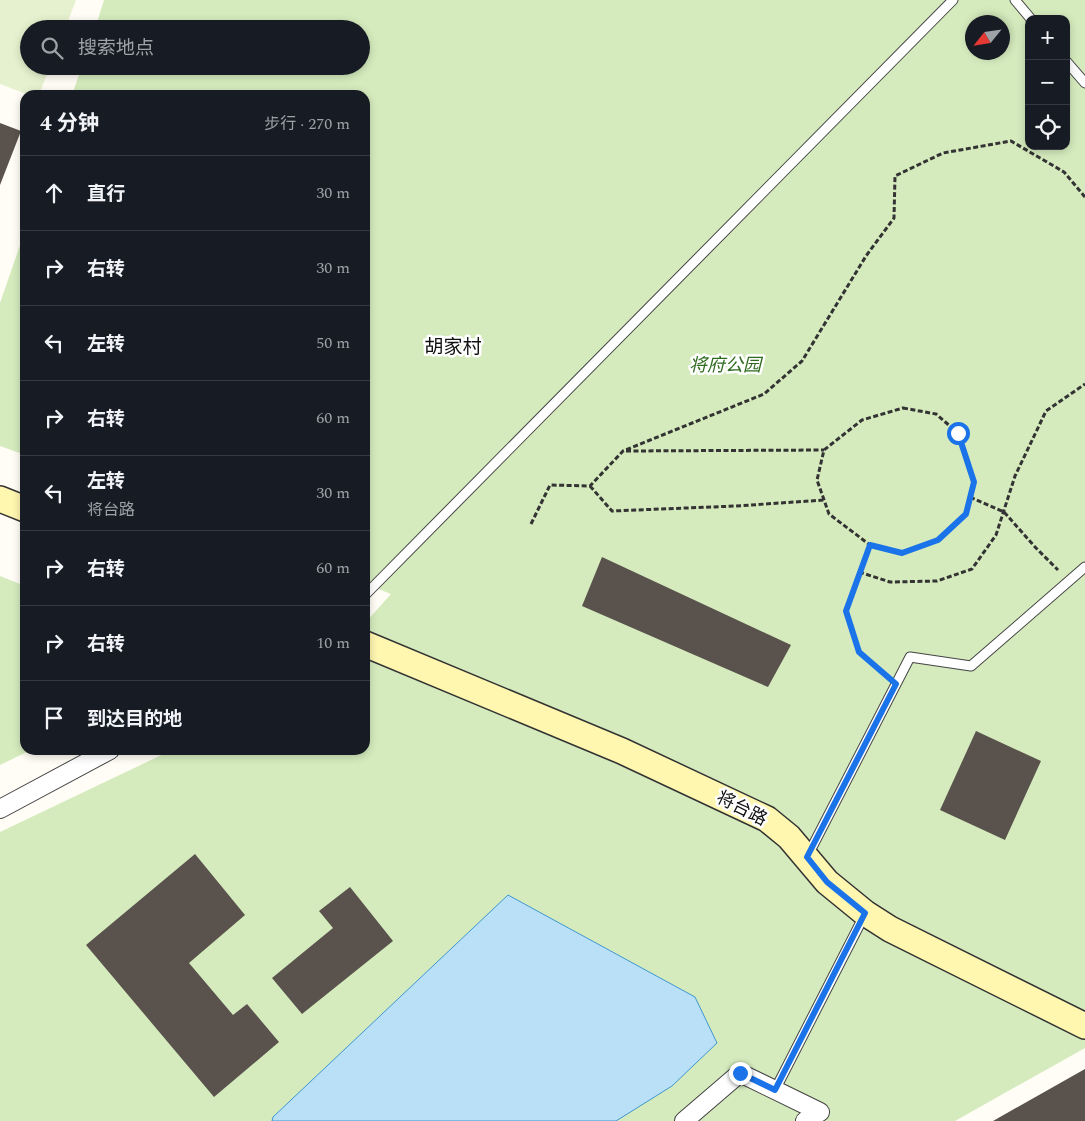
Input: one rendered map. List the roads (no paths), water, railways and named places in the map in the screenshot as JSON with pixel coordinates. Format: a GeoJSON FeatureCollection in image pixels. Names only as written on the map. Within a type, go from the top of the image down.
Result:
{"type":"FeatureCollection","features":[{"type":"Feature","properties":{"kind":"main road"},"geometry":{"type":"LineString","coordinates":[[0,499],[20,507]]}},
{"type":"Feature","properties":{"kind":"main road","name":"将台路"},"geometry":{"type":"LineString","coordinates":[[370,646],[622,751],[767,819],[789,837],[827,882],[865,913],[890,929],[1085,1026]]}},
{"type":"Feature","properties":{"kind":"street"},"geometry":{"type":"LineString","coordinates":[[0,809],[101,755]]}},
{"type":"Feature","properties":{"kind":"street"},"geometry":{"type":"LineString","coordinates":[[684,1121],[740,1073],[820,1112],[805,1121]]}},
{"type":"Feature","properties":{"kind":"lane"},"geometry":{"type":"LineString","coordinates":[[370,590],[953,0]]}},
{"type":"Feature","properties":{"kind":"lane"},"geometry":{"type":"LineString","coordinates":[[1015,0],[1028,15]]}},
{"type":"Feature","properties":{"kind":"lane"},"geometry":{"type":"LineString","coordinates":[[1070,66],[1085,83]]}},
{"type":"Feature","properties":{"kind":"lane"},"geometry":{"type":"LineString","coordinates":[[807,857],[910,657],[971,666],[1085,567]]}},
{"type":"Feature","properties":{"kind":"lane"},"geometry":{"type":"LineString","coordinates":[[775,1090],[865,913]]}},
{"type":"Feature","properties":{"kind":"water"},"geometry":{"type":"Polygon","coordinates":[[[508,895],[695,997],[717,1043],[672,1086],[616,1121],[272,1121],[273,1117],[508,895]]]}},
{"type":"Feature","properties":{"kind":"district","name":"胡家村"},"geometry":{"type":"Point","coordinates":[453,346]}},
{"type":"Feature","properties":{"kind":"park label","name":"将府公园"},"geometry":{"type":"Point","coordinates":[725,365]}}]}
